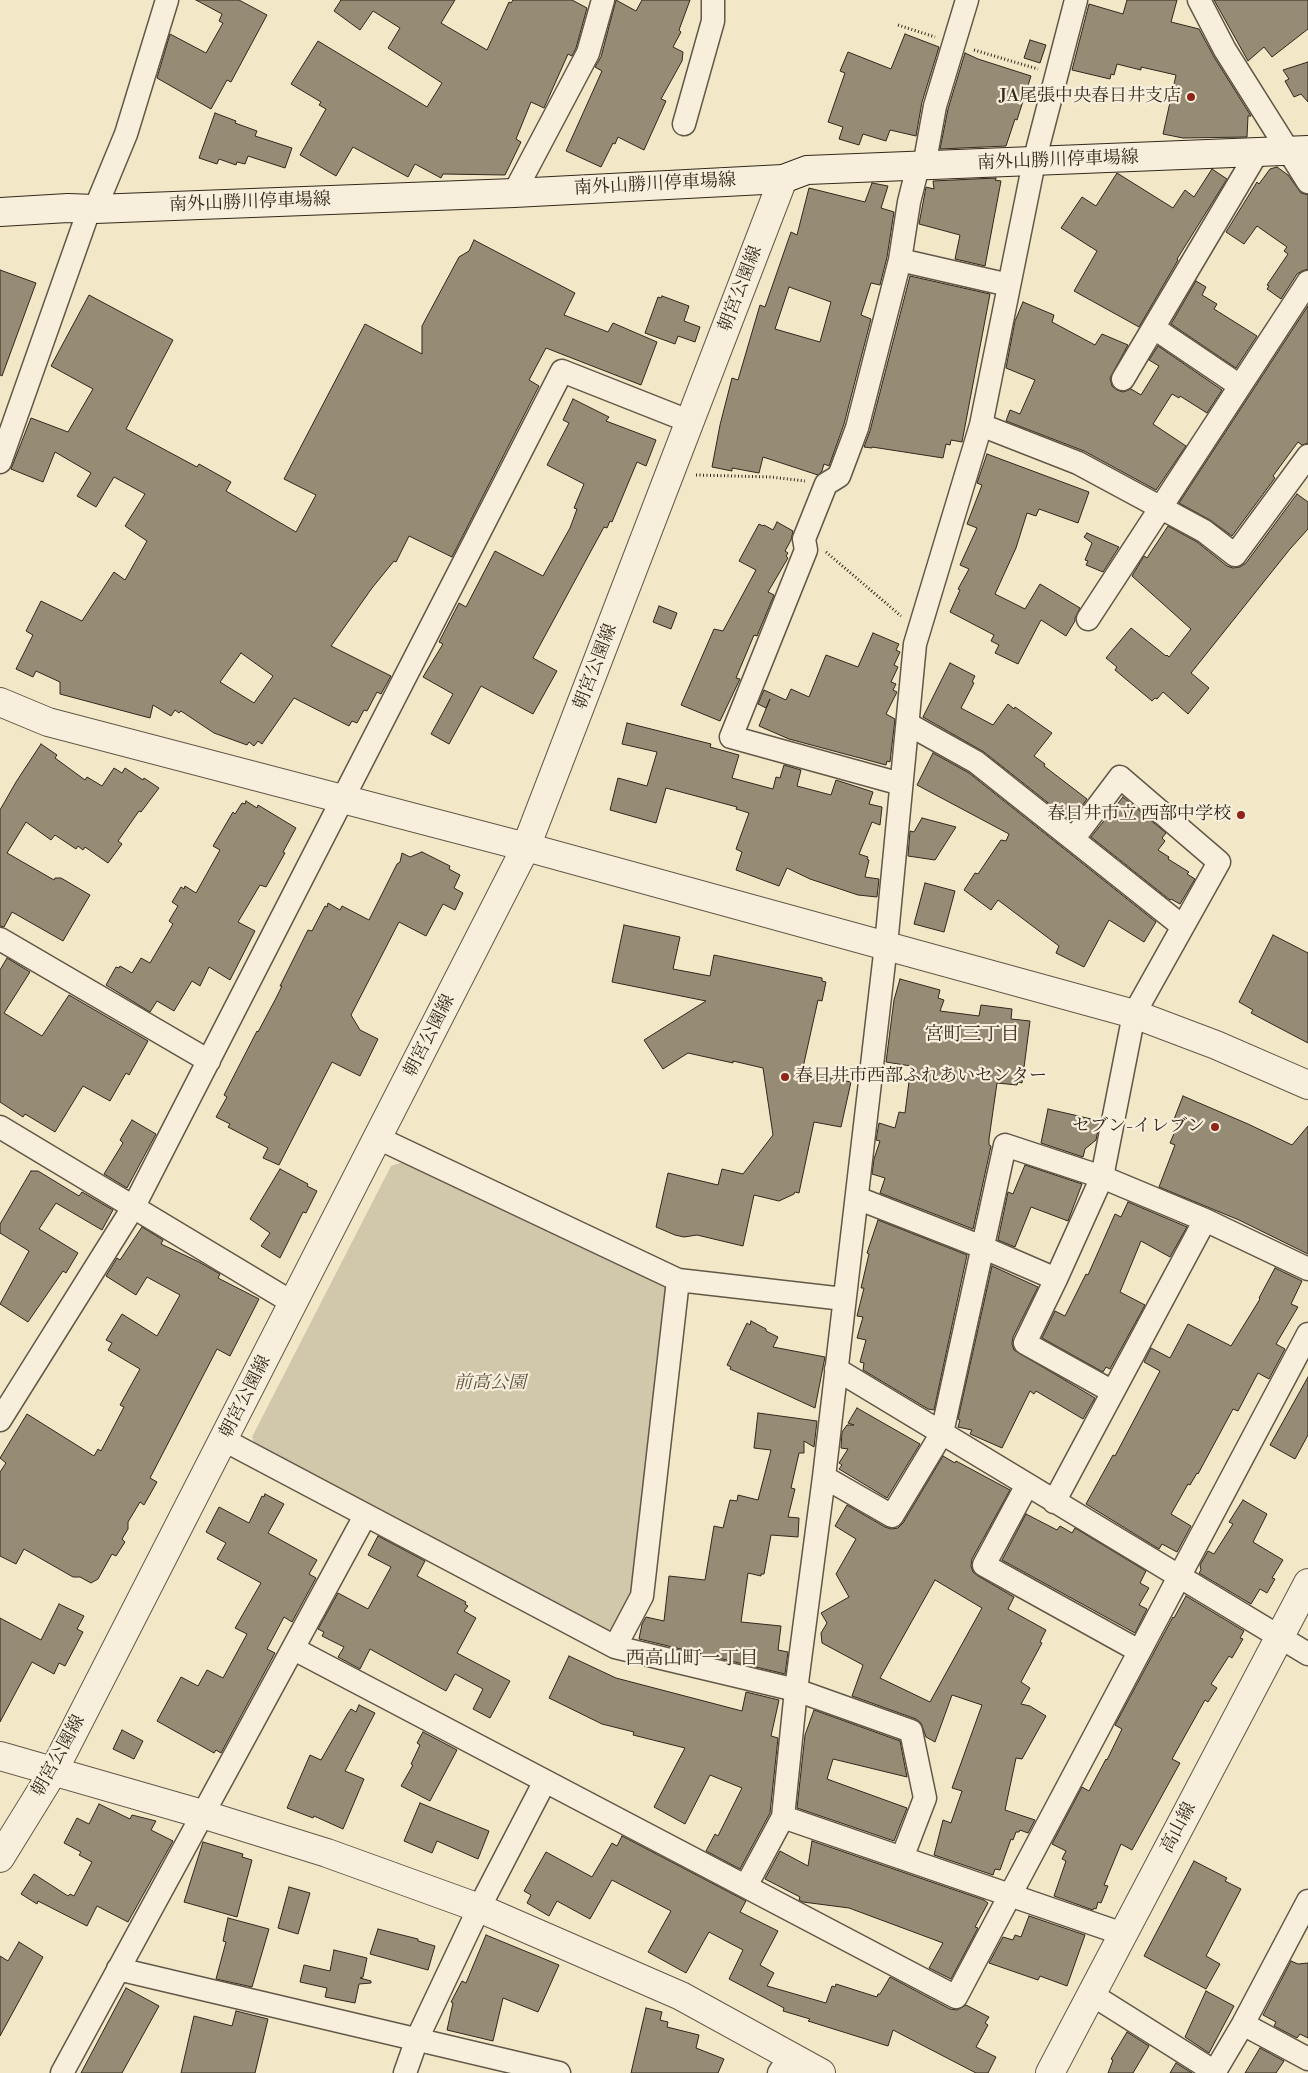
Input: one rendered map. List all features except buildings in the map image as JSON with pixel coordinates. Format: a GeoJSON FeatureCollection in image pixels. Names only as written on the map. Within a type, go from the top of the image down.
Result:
{"type":"FeatureCollection","features":[{"type":"Feature","properties":{"kind":"street"},"geometry":{"type":"LineString","coordinates":[[0,462],[92,209],[126,134],[167,0]]}},
{"type":"Feature","properties":{"kind":"street"},"geometry":{"type":"LineString","coordinates":[[514,192],[588,53],[603,0]]}},
{"type":"Feature","properties":{"kind":"street"},"geometry":{"type":"LineString","coordinates":[[684,124],[713,21],[713,0]]}},
{"type":"Feature","properties":{"kind":"street"},"geometry":{"type":"LineString","coordinates":[[901,784],[731,737],[806,550],[804,539],[826,484],[840,476],[856,428],[900,260],[909,202],[921,166],[935,106],[967,0]]}},
{"type":"Feature","properties":{"kind":"street"},"geometry":{"type":"LineString","coordinates":[[746,1886],[783,1817],[796,1690],[824,1477],[886,945],[915,644],[981,425],[1034,162],[1076,0]]}},
{"type":"Feature","properties":{"kind":"street"},"geometry":{"type":"LineString","coordinates":[[1199,0],[1226,50],[1299,150],[1308,182]]}},
{"type":"Feature","properties":{"kind":"street","name":"南外山勝川停車場線"},"geometry":{"type":"LineString","coordinates":[[0,212],[514,192],[783,179],[807,170],[1299,150]]}},
{"type":"Feature","properties":{"kind":"street"},"geometry":{"type":"LineString","coordinates":[[1123,379],[1257,153]]}},
{"type":"Feature","properties":{"kind":"street","name":"朝宮公園線"},"geometry":{"type":"LineString","coordinates":[[0,1858],[52,1772],[224,1440],[526,847],[783,179]]}},
{"type":"Feature","properties":{"kind":"street"},"geometry":{"type":"LineString","coordinates":[[900,260],[1009,285]]}},
{"type":"Feature","properties":{"kind":"street"},"geometry":{"type":"LineString","coordinates":[[1088,619],[1308,282]]}},
{"type":"Feature","properties":{"kind":"street"},"geometry":{"type":"LineString","coordinates":[[1154,328],[1240,386]]}},
{"type":"Feature","properties":{"kind":"street"},"geometry":{"type":"LineString","coordinates":[[0,1420],[134,1206],[562,371],[691,422]]}},
{"type":"Feature","properties":{"kind":"street"},"geometry":{"type":"LineString","coordinates":[[981,425],[1078,463],[1204,531],[1236,555],[1308,456]]}},
{"type":"Feature","properties":{"kind":"street"},"geometry":{"type":"LineString","coordinates":[[0,702],[48,722],[526,847],[1134,1014],[1216,1045],[1308,1085]]}},
{"type":"Feature","properties":{"kind":"street"},"geometry":{"type":"LineString","coordinates":[[908,724],[976,762],[1074,838],[1182,926]]}},
{"type":"Feature","properties":{"kind":"street"},"geometry":{"type":"LineString","coordinates":[[1074,838],[1120,777],[1219,862],[1134,1014],[1102,1177],[1025,1343],[1113,1392]]}},
{"type":"Feature","properties":{"kind":"street"},"geometry":{"type":"LineString","coordinates":[[0,939],[209,1061]]}},
{"type":"Feature","properties":{"kind":"street"},"geometry":{"type":"LineString","coordinates":[[0,1127],[293,1302]]}},
{"type":"Feature","properties":{"kind":"street"},"geometry":{"type":"LineString","coordinates":[[378,1138],[678,1280],[844,1299]]}},
{"type":"Feature","properties":{"kind":"street"},"geometry":{"type":"LineString","coordinates":[[824,1477],[892,1516],[942,1433],[1005,1145],[1102,1177],[1205,1220],[1308,1269]]}},
{"type":"Feature","properties":{"kind":"street"},"geometry":{"type":"LineString","coordinates":[[857,1198],[982,1247],[1056,1279]]}},
{"type":"Feature","properties":{"kind":"street"},"geometry":{"type":"LineString","coordinates":[[1054,1502],[1205,1220]]}},
{"type":"Feature","properties":{"kind":"street"},"geometry":{"type":"LineString","coordinates":[[615,1647],[642,1596],[678,1280]]}},
{"type":"Feature","properties":{"kind":"street"},"geometry":{"type":"LineString","coordinates":[[294,1649],[956,1997],[1138,1651],[1308,1334]]}},
{"type":"Feature","properties":{"kind":"street"},"geometry":{"type":"LineString","coordinates":[[836,1369],[1308,1654]]}},
{"type":"Feature","properties":{"kind":"street"},"geometry":{"type":"LineString","coordinates":[[224,1440],[615,1647],[796,1690],[911,1731],[925,1798],[902,1858]]}},
{"type":"Feature","properties":{"kind":"street"},"geometry":{"type":"LineString","coordinates":[[1027,1485],[984,1565],[1138,1651]]}},
{"type":"Feature","properties":{"kind":"street"},"geometry":{"type":"LineString","coordinates":[[62,2073],[365,1516]]}},
{"type":"Feature","properties":{"kind":"street","name":"高山線"},"geometry":{"type":"LineString","coordinates":[[1050,2073],[1308,1583]]}},
{"type":"Feature","properties":{"kind":"street"},"geometry":{"type":"LineString","coordinates":[[0,1756],[202,1814],[327,1853],[478,1908],[681,1996],[784,2064],[820,2073]]}},
{"type":"Feature","properties":{"kind":"street"},"geometry":{"type":"LineString","coordinates":[[405,2073],[417,2039],[478,1908],[545,1781]]}},
{"type":"Feature","properties":{"kind":"street"},"geometry":{"type":"LineString","coordinates":[[783,1817],[1124,1934]]}},
{"type":"Feature","properties":{"kind":"street"},"geometry":{"type":"LineString","coordinates":[[1091,1994],[1215,2072],[1243,2024],[1308,1901]]}},
{"type":"Feature","properties":{"kind":"street"},"geometry":{"type":"LineString","coordinates":[[118,1969],[559,2073]]}},
{"type":"Feature","properties":{"kind":"street"},"geometry":{"type":"LineString","coordinates":[[1243,2024],[1308,2060]]}},
{"type":"Feature","properties":{"kind":"path"},"geometry":{"type":"LineString","coordinates":[[696,474],[771,477],[826,484]]}},
{"type":"Feature","properties":{"kind":"path"},"geometry":{"type":"LineString","coordinates":[[804,539],[828,554],[919,632]]}},
{"type":"Feature","properties":{"kind":"green space","name":"前高公園"},"geometry":{"type":"Polygon","coordinates":[[[403,1162],[664,1283],[669,1292],[632,1593],[614,1628],[605,1631],[255,1446],[252,1437],[391,1166],[403,1162]]]}},
{"type":"Feature","properties":{"kind":"place","name":"JA尾張中央春日井支店"},"geometry":{"type":"Point","coordinates":[1191,97]}},
{"type":"Feature","properties":{"kind":"place","name":"春日井市立 西部中学校"},"geometry":{"type":"Point","coordinates":[1241,815]}},
{"type":"Feature","properties":{"kind":"place","name":"春日井市西部ふれあいセンター"},"geometry":{"type":"Point","coordinates":[785,1077]}},
{"type":"Feature","properties":{"kind":"place","name":"セブン-イレブン"},"geometry":{"type":"Point","coordinates":[1215,1127]}},
{"type":"Feature","properties":{"kind":"district","name":"宮町三丁目"},"geometry":{"type":"Point","coordinates":[972,1035]}},
{"type":"Feature","properties":{"kind":"district","name":"西高山町一丁目"},"geometry":{"type":"Point","coordinates":[692,1659]}}]}
